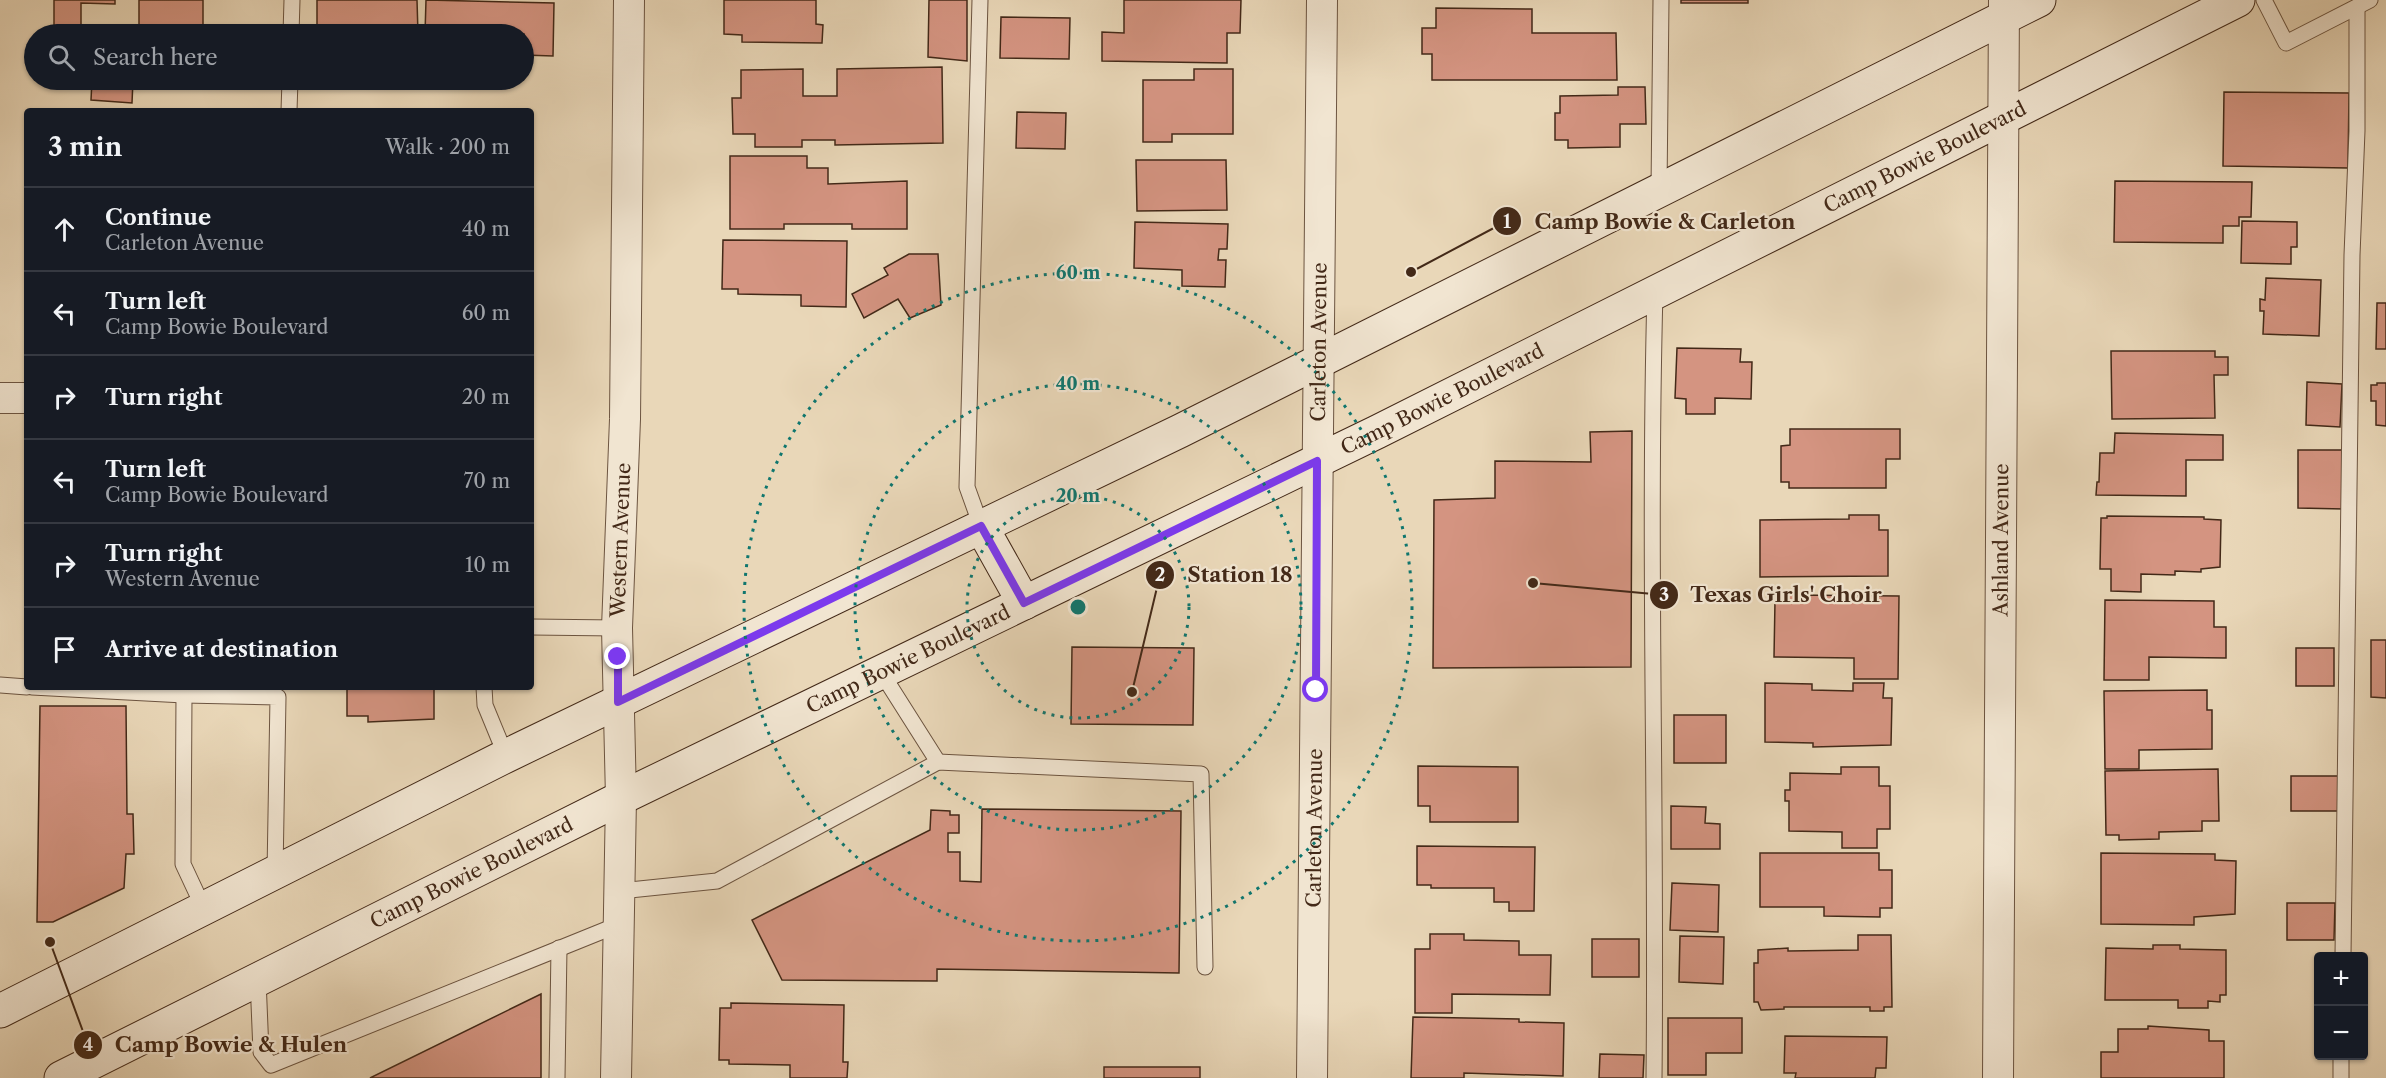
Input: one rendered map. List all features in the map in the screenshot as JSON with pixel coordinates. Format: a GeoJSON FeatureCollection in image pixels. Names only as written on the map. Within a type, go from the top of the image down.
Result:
{"type":"FeatureCollection","features":[{"type":"Feature","properties":{"kind":"main road"},"geometry":{"type":"LineString","coordinates":[[0,1011],[506,756],[1180,431],[1659,190],[2004,9],[2040,0]]}},
{"type":"Feature","properties":{"kind":"main road","name":"Camp Bowie Boulevard"},"geometry":{"type":"LineString","coordinates":[[61,1078],[621,798],[1317,461],[2238,0]]}},
{"type":"Feature","properties":{"kind":"main road"},"geometry":{"type":"LineString","coordinates":[[981,526],[1024,603]]}},
{"type":"Feature","properties":{"kind":"street","name":"Western Avenue"},"geometry":{"type":"LineString","coordinates":[[616,1078],[621,798],[618,628],[625,419],[629,0]]}},
{"type":"Feature","properties":{"kind":"street","name":"Carleton Avenue"},"geometry":{"type":"LineString","coordinates":[[1312,1078],[1322,0]]}},
{"type":"Feature","properties":{"kind":"street","name":"Ashland Avenue"},"geometry":{"type":"LineString","coordinates":[[1998,1078],[2004,9]]}},
{"type":"Feature","properties":{"kind":"street"},"geometry":{"type":"LineString","coordinates":[[0,398],[24,398]]}},
{"type":"Feature","properties":{"kind":"lane"},"geometry":{"type":"LineString","coordinates":[[291,24],[292,0]]}},
{"type":"Feature","properties":{"kind":"lane"},"geometry":{"type":"LineString","coordinates":[[980,0],[967,487],[981,526]]}},
{"type":"Feature","properties":{"kind":"lane"},"geometry":{"type":"LineString","coordinates":[[1659,190],[1661,0]]}},
{"type":"Feature","properties":{"kind":"lane"},"geometry":{"type":"LineString","coordinates":[[2264,0],[2286,43],[2363,3]]}},
{"type":"Feature","properties":{"kind":"lane"},"geometry":{"type":"LineString","coordinates":[[2343,952],[2352,255],[2363,3]]}},
{"type":"Feature","properties":{"kind":"lane"},"geometry":{"type":"LineString","coordinates":[[289,108],[290,90]]}},
{"type":"Feature","properties":{"kind":"lane"},"geometry":{"type":"LineString","coordinates":[[1654,1078],[1656,922],[1652,398],[1655,292]]}},
{"type":"Feature","properties":{"kind":"lane"},"geometry":{"type":"LineString","coordinates":[[534,627],[618,628]]}},
{"type":"Feature","properties":{"kind":"lane"},"geometry":{"type":"LineString","coordinates":[[881,672],[938,762]]}},
{"type":"Feature","properties":{"kind":"lane"},"geometry":{"type":"LineString","coordinates":[[0,685],[24,687]]}},
{"type":"Feature","properties":{"kind":"lane"},"geometry":{"type":"LineString","coordinates":[[89,690],[278,697],[275,874]]}},
{"type":"Feature","properties":{"kind":"lane"},"geometry":{"type":"LineString","coordinates":[[484,690],[485,705],[506,756]]}},
{"type":"Feature","properties":{"kind":"lane"},"geometry":{"type":"LineString","coordinates":[[184,695],[183,864],[204,909]]}},
{"type":"Feature","properties":{"kind":"lane"},"geometry":{"type":"LineString","coordinates":[[620,891],[717,881],[938,762],[1201,774],[1205,967]]}},
{"type":"Feature","properties":{"kind":"lane"},"geometry":{"type":"LineString","coordinates":[[258,979],[261,1052],[270,1071],[620,924]]}},
{"type":"Feature","properties":{"kind":"lane"},"geometry":{"type":"LineString","coordinates":[[557,1078],[559,948]]}},
{"type":"Feature","properties":{"kind":"lane"},"geometry":{"type":"LineString","coordinates":[[2341,1078],[2342,1060]]}},
{"type":"Feature","properties":{"kind":"building"},"geometry":{"type":"Polygon","coordinates":[[[54,0],[115,0],[115,4],[81,3],[81,24],[54,24],[54,0]]]}},
{"type":"Feature","properties":{"kind":"building"},"geometry":{"type":"Polygon","coordinates":[[[139,0],[203,0],[203,24],[139,24],[139,0]]]}},
{"type":"Feature","properties":{"kind":"building"},"geometry":{"type":"Polygon","coordinates":[[[317,0],[417,0],[418,24],[317,24],[317,0]]]}},
{"type":"Feature","properties":{"kind":"building"},"geometry":{"type":"Polygon","coordinates":[[[426,0],[554,3],[553,56],[534,55],[534,24],[425,24],[426,0]]]}},
{"type":"Feature","properties":{"kind":"building"},"geometry":{"type":"Polygon","coordinates":[[[724,0],[816,0],[816,24],[823,25],[822,43],[742,42],[742,35],[724,34],[724,0]]]}},
{"type":"Feature","properties":{"kind":"building"},"geometry":{"type":"Polygon","coordinates":[[[929,0],[967,0],[967,61],[928,57],[929,0]]]}},
{"type":"Feature","properties":{"kind":"building"},"geometry":{"type":"Polygon","coordinates":[[[1124,0],[1241,0],[1240,33],[1227,33],[1227,63],[1102,61],[1102,32],[1124,33],[1124,0]]]}},
{"type":"Feature","properties":{"kind":"building"},"geometry":{"type":"Polygon","coordinates":[[[1681,0],[1748,0],[1748,3],[1681,3],[1681,0]]]}},
{"type":"Feature","properties":{"kind":"building"},"geometry":{"type":"Polygon","coordinates":[[[1436,8],[1532,9],[1532,33],[1616,33],[1617,80],[1432,80],[1432,54],[1422,54],[1422,28],[1436,28],[1436,8]]]}},
{"type":"Feature","properties":{"kind":"building"},"geometry":{"type":"Polygon","coordinates":[[[1001,17],[1070,18],[1069,59],[1000,58],[1001,17]]]}},
{"type":"Feature","properties":{"kind":"building"},"geometry":{"type":"Polygon","coordinates":[[[942,67],[943,143],[835,145],[835,140],[802,140],[802,147],[755,147],[755,134],[733,134],[732,98],[741,98],[741,70],[803,69],[803,96],[837,96],[837,69],[942,67]]]}},
{"type":"Feature","properties":{"kind":"building"},"geometry":{"type":"Polygon","coordinates":[[[1194,69],[1233,69],[1233,134],[1172,134],[1172,142],[1143,142],[1143,80],[1194,80],[1194,69]]]}},
{"type":"Feature","properties":{"kind":"building"},"geometry":{"type":"Polygon","coordinates":[[[1618,87],[1645,87],[1646,124],[1620,124],[1620,147],[1568,148],[1568,140],[1555,140],[1555,113],[1560,113],[1560,96],[1618,95],[1618,87]]]}},
{"type":"Feature","properties":{"kind":"building"},"geometry":{"type":"Polygon","coordinates":[[[92,90],[133,90],[132,103],[91,100],[92,90]]]}},
{"type":"Feature","properties":{"kind":"building"},"geometry":{"type":"Polygon","coordinates":[[[2224,92],[2349,93],[2348,168],[2223,166],[2224,92]]]}},
{"type":"Feature","properties":{"kind":"building"},"geometry":{"type":"Polygon","coordinates":[[[1017,112],[1066,113],[1065,149],[1016,148],[1017,112]]]}},
{"type":"Feature","properties":{"kind":"building"},"geometry":{"type":"Polygon","coordinates":[[[730,156],[807,156],[807,168],[828,168],[828,184],[907,181],[907,229],[852,229],[852,224],[784,224],[784,229],[730,229],[730,156]]]}},
{"type":"Feature","properties":{"kind":"building"},"geometry":{"type":"Polygon","coordinates":[[[1136,160],[1226,160],[1227,210],[1137,211],[1136,160]]]}},
{"type":"Feature","properties":{"kind":"building"},"geometry":{"type":"Polygon","coordinates":[[[2115,181],[2252,182],[2251,217],[2239,217],[2239,226],[2223,226],[2223,243],[2114,242],[2115,181]]]}},
{"type":"Feature","properties":{"kind":"building"},"geometry":{"type":"Polygon","coordinates":[[[2242,221],[2297,222],[2297,247],[2291,247],[2291,264],[2241,263],[2242,221]]]}},
{"type":"Feature","properties":{"kind":"building"},"geometry":{"type":"Polygon","coordinates":[[[1135,222],[1228,224],[1227,249],[1219,249],[1218,260],[1226,260],[1225,287],[1182,286],[1182,270],[1134,268],[1135,222]]]}},
{"type":"Feature","properties":{"kind":"building"},"geometry":{"type":"Polygon","coordinates":[[[723,240],[847,241],[846,307],[801,306],[801,295],[738,294],[738,289],[722,289],[723,240]]]}},
{"type":"Feature","properties":{"kind":"building"},"geometry":{"type":"Polygon","coordinates":[[[909,254],[938,254],[941,305],[910,318],[898,299],[864,318],[852,294],[888,275],[884,268],[909,254]]]}},
{"type":"Feature","properties":{"kind":"building"},"geometry":{"type":"Polygon","coordinates":[[[2266,278],[2321,280],[2319,336],[2263,334],[2264,311],[2260,311],[2260,299],[2265,300],[2266,278]]]}},
{"type":"Feature","properties":{"kind":"building"},"geometry":{"type":"Polygon","coordinates":[[[2377,303],[2386,303],[2386,349],[2376,349],[2377,303]]]}},
{"type":"Feature","properties":{"kind":"building"},"geometry":{"type":"Polygon","coordinates":[[[1677,348],[1741,349],[1740,362],[1752,362],[1751,399],[1715,398],[1715,414],[1686,414],[1686,399],[1675,398],[1677,348]]]}},
{"type":"Feature","properties":{"kind":"building"},"geometry":{"type":"Polygon","coordinates":[[[2111,351],[2215,351],[2215,357],[2228,357],[2228,375],[2214,375],[2215,418],[2112,419],[2111,351]]]}},
{"type":"Feature","properties":{"kind":"building"},"geometry":{"type":"Polygon","coordinates":[[[2307,382],[2342,384],[2340,427],[2306,425],[2307,382]]]}},
{"type":"Feature","properties":{"kind":"building"},"geometry":{"type":"Polygon","coordinates":[[[2377,383],[2386,383],[2386,426],[2376,425],[2376,401],[2371,401],[2371,385],[2377,385],[2377,383]]]}},
{"type":"Feature","properties":{"kind":"building"},"geometry":{"type":"Polygon","coordinates":[[[1790,429],[1900,429],[1900,459],[1886,459],[1886,488],[1789,488],[1789,482],[1781,482],[1781,446],[1790,445],[1790,429]]]}},
{"type":"Feature","properties":{"kind":"building"},"geometry":{"type":"Polygon","coordinates":[[[1632,431],[1631,667],[1433,668],[1434,500],[1495,498],[1495,461],[1591,462],[1590,432],[1632,431]]]}},
{"type":"Feature","properties":{"kind":"building"},"geometry":{"type":"Polygon","coordinates":[[[2115,433],[2223,435],[2223,460],[2186,460],[2186,496],[2096,495],[2100,453],[2114,453],[2115,433]]]}},
{"type":"Feature","properties":{"kind":"building"},"geometry":{"type":"Polygon","coordinates":[[[2298,450],[2345,450],[2344,509],[2298,508],[2298,450]]]}},
{"type":"Feature","properties":{"kind":"building"},"geometry":{"type":"Polygon","coordinates":[[[1849,515],[1879,515],[1879,530],[1888,530],[1888,576],[1760,577],[1760,520],[1849,519],[1849,515]]]}},
{"type":"Feature","properties":{"kind":"building"},"geometry":{"type":"Polygon","coordinates":[[[2107,516],[2204,517],[2204,519],[2221,520],[2220,567],[2201,569],[2201,572],[2175,571],[2175,575],[2141,574],[2141,592],[2111,591],[2111,569],[2100,569],[2101,518],[2107,518],[2107,516]]]}},
{"type":"Feature","properties":{"kind":"building"},"geometry":{"type":"Polygon","coordinates":[[[1788,595],[1899,596],[1898,679],[1854,679],[1854,658],[1774,657],[1775,601],[1788,601],[1788,595]]]}},
{"type":"Feature","properties":{"kind":"building"},"geometry":{"type":"Polygon","coordinates":[[[2105,600],[2214,601],[2214,627],[2226,627],[2226,658],[2149,657],[2149,680],[2104,680],[2105,600]]]}},
{"type":"Feature","properties":{"kind":"building"},"geometry":{"type":"Polygon","coordinates":[[[2371,640],[2386,640],[2386,698],[2371,697],[2371,640]]]}},
{"type":"Feature","properties":{"kind":"building"},"geometry":{"type":"Polygon","coordinates":[[[1072,647],[1194,648],[1193,725],[1071,724],[1072,647]]]}},
{"type":"Feature","properties":{"kind":"building"},"geometry":{"type":"Polygon","coordinates":[[[2296,648],[2334,648],[2334,686],[2296,686],[2296,648]]]}},
{"type":"Feature","properties":{"kind":"building"},"geometry":{"type":"Polygon","coordinates":[[[1765,683],[1812,684],[1812,690],[1853,691],[1853,683],[1884,683],[1883,698],[1892,698],[1891,745],[1813,747],[1813,743],[1765,742],[1765,683]]]}},
{"type":"Feature","properties":{"kind":"building"},"geometry":{"type":"Polygon","coordinates":[[[347,690],[434,690],[434,719],[368,722],[368,716],[347,716],[347,690]]]}},
{"type":"Feature","properties":{"kind":"building"},"geometry":{"type":"Polygon","coordinates":[[[2207,690],[2207,710],[2212,710],[2212,749],[2139,750],[2139,769],[2105,769],[2104,691],[2207,690]]]}},
{"type":"Feature","properties":{"kind":"building"},"geometry":{"type":"Polygon","coordinates":[[[40,706],[126,706],[127,814],[133,814],[134,854],[126,854],[124,888],[53,922],[37,922],[40,706]]]}},
{"type":"Feature","properties":{"kind":"building"},"geometry":{"type":"Polygon","coordinates":[[[1674,715],[1726,715],[1726,763],[1674,763],[1674,715]]]}},
{"type":"Feature","properties":{"kind":"building"},"geometry":{"type":"Polygon","coordinates":[[[1418,766],[1518,767],[1518,822],[1430,822],[1430,806],[1418,806],[1418,766]]]}},
{"type":"Feature","properties":{"kind":"building"},"geometry":{"type":"Polygon","coordinates":[[[1841,767],[1879,767],[1879,786],[1890,786],[1890,829],[1877,829],[1877,848],[1842,848],[1842,832],[1789,831],[1789,801],[1785,801],[1785,790],[1790,790],[1790,773],[1841,774],[1841,767]]]}},
{"type":"Feature","properties":{"kind":"building"},"geometry":{"type":"Polygon","coordinates":[[[2218,769],[2219,821],[2202,821],[2202,831],[2159,832],[2159,839],[2119,840],[2119,835],[2106,835],[2105,771],[2218,769]]]}},
{"type":"Feature","properties":{"kind":"building"},"geometry":{"type":"Polygon","coordinates":[[[2291,776],[2339,776],[2339,811],[2291,811],[2291,776]]]}},
{"type":"Feature","properties":{"kind":"building"},"geometry":{"type":"Polygon","coordinates":[[[1671,806],[1706,807],[1705,823],[1720,824],[1720,849],[1671,849],[1671,806]]]}},
{"type":"Feature","properties":{"kind":"building"},"geometry":{"type":"Polygon","coordinates":[[[982,809],[1181,811],[1179,973],[937,969],[937,981],[782,980],[752,920],[930,830],[931,810],[950,811],[950,815],[959,815],[959,833],[948,833],[948,852],[960,852],[960,881],[981,882],[982,809]]]}},
{"type":"Feature","properties":{"kind":"building"},"geometry":{"type":"Polygon","coordinates":[[[1417,846],[1535,847],[1534,911],[1509,911],[1509,902],[1494,902],[1494,888],[1431,888],[1431,885],[1417,885],[1417,846]]]}},
{"type":"Feature","properties":{"kind":"building"},"geometry":{"type":"Polygon","coordinates":[[[1760,853],[1879,853],[1879,870],[1892,870],[1892,908],[1880,908],[1880,917],[1824,916],[1824,907],[1760,907],[1760,853]]]}},
{"type":"Feature","properties":{"kind":"building"},"geometry":{"type":"Polygon","coordinates":[[[2101,853],[2215,854],[2215,860],[2236,861],[2235,914],[2194,917],[2194,925],[2101,924],[2101,853]]]}},
{"type":"Feature","properties":{"kind":"building"},"geometry":{"type":"Polygon","coordinates":[[[1672,883],[1719,885],[1718,932],[1670,930],[1672,883]]]}},
{"type":"Feature","properties":{"kind":"building"},"geometry":{"type":"Polygon","coordinates":[[[2287,903],[2335,903],[2334,940],[2287,940],[2287,903]]]}},
{"type":"Feature","properties":{"kind":"building"},"geometry":{"type":"Polygon","coordinates":[[[1430,934],[1464,934],[1464,940],[1519,941],[1519,955],[1551,955],[1550,995],[1452,994],[1452,1013],[1415,1013],[1415,949],[1430,949],[1430,934]]]}},
{"type":"Feature","properties":{"kind":"building"},"geometry":{"type":"Polygon","coordinates":[[[1858,935],[1891,935],[1892,1007],[1884,1007],[1884,1011],[1870,1011],[1870,1007],[1784,1007],[1784,1009],[1761,1010],[1758,1002],[1754,1002],[1754,963],[1758,963],[1758,950],[1788,948],[1788,951],[1858,950],[1858,935]]]}},
{"type":"Feature","properties":{"kind":"building"},"geometry":{"type":"Polygon","coordinates":[[[1680,936],[1724,937],[1723,984],[1679,982],[1680,936]]]}},
{"type":"Feature","properties":{"kind":"building"},"geometry":{"type":"Polygon","coordinates":[[[1592,939],[1639,939],[1639,977],[1592,977],[1592,939]]]}},
{"type":"Feature","properties":{"kind":"building"},"geometry":{"type":"Polygon","coordinates":[[[2153,945],[2180,945],[2180,949],[2226,950],[2226,995],[2220,995],[2220,1002],[2208,1001],[2208,1008],[2178,1008],[2178,1000],[2105,1000],[2106,948],[2153,949],[2153,945]]]}},
{"type":"Feature","properties":{"kind":"building"},"geometry":{"type":"Polygon","coordinates":[[[541,994],[541,1078],[370,1078],[541,994]]]}},
{"type":"Feature","properties":{"kind":"building"},"geometry":{"type":"Polygon","coordinates":[[[731,1003],[844,1005],[843,1062],[848,1062],[847,1078],[790,1078],[790,1065],[729,1064],[729,1060],[719,1060],[720,1008],[731,1008],[731,1003]]]}},
{"type":"Feature","properties":{"kind":"building"},"geometry":{"type":"Polygon","coordinates":[[[1413,1017],[1519,1019],[1519,1022],[1564,1023],[1563,1076],[1464,1073],[1464,1078],[1411,1078],[1413,1017]]]}},
{"type":"Feature","properties":{"kind":"building"},"geometry":{"type":"Polygon","coordinates":[[[1668,1018],[1742,1018],[1742,1053],[1706,1053],[1706,1075],[1668,1075],[1668,1018]]]}},
{"type":"Feature","properties":{"kind":"building"},"geometry":{"type":"Polygon","coordinates":[[[2148,1026],[2209,1030],[2209,1041],[2224,1041],[2224,1078],[2101,1078],[2101,1052],[2118,1052],[2118,1029],[2148,1029],[2148,1026]]]}},
{"type":"Feature","properties":{"kind":"building"},"geometry":{"type":"Polygon","coordinates":[[[1785,1036],[1887,1037],[1886,1068],[1876,1068],[1875,1078],[1795,1078],[1796,1073],[1784,1073],[1785,1036]]]}},
{"type":"Feature","properties":{"kind":"building"},"geometry":{"type":"Polygon","coordinates":[[[1600,1054],[1644,1055],[1643,1078],[1599,1078],[1600,1054]]]}},
{"type":"Feature","properties":{"kind":"building"},"geometry":{"type":"Polygon","coordinates":[[[1104,1067],[1200,1067],[1200,1078],[1104,1078],[1104,1067]]]}},
{"type":"Feature","properties":{"kind":"place","name":"Camp Bowie & Carleton"},"geometry":{"type":"Point","coordinates":[1411,272]}},
{"type":"Feature","properties":{"kind":"place","name":"Texas Girls' Choir"},"geometry":{"type":"Point","coordinates":[1533,583]}},
{"type":"Feature","properties":{"kind":"place","name":"Station 18"},"geometry":{"type":"Point","coordinates":[1132,692]}},
{"type":"Feature","properties":{"kind":"place","name":"Camp Bowie & Hulen"},"geometry":{"type":"Point","coordinates":[50,942]}},
{"type":"Feature","properties":{"kind":"route"},"geometry":{"type":"LineString","coordinates":[[618,657],[618,702],[981,526],[1024,603],[1317,461],[1316,690]]}}]}
